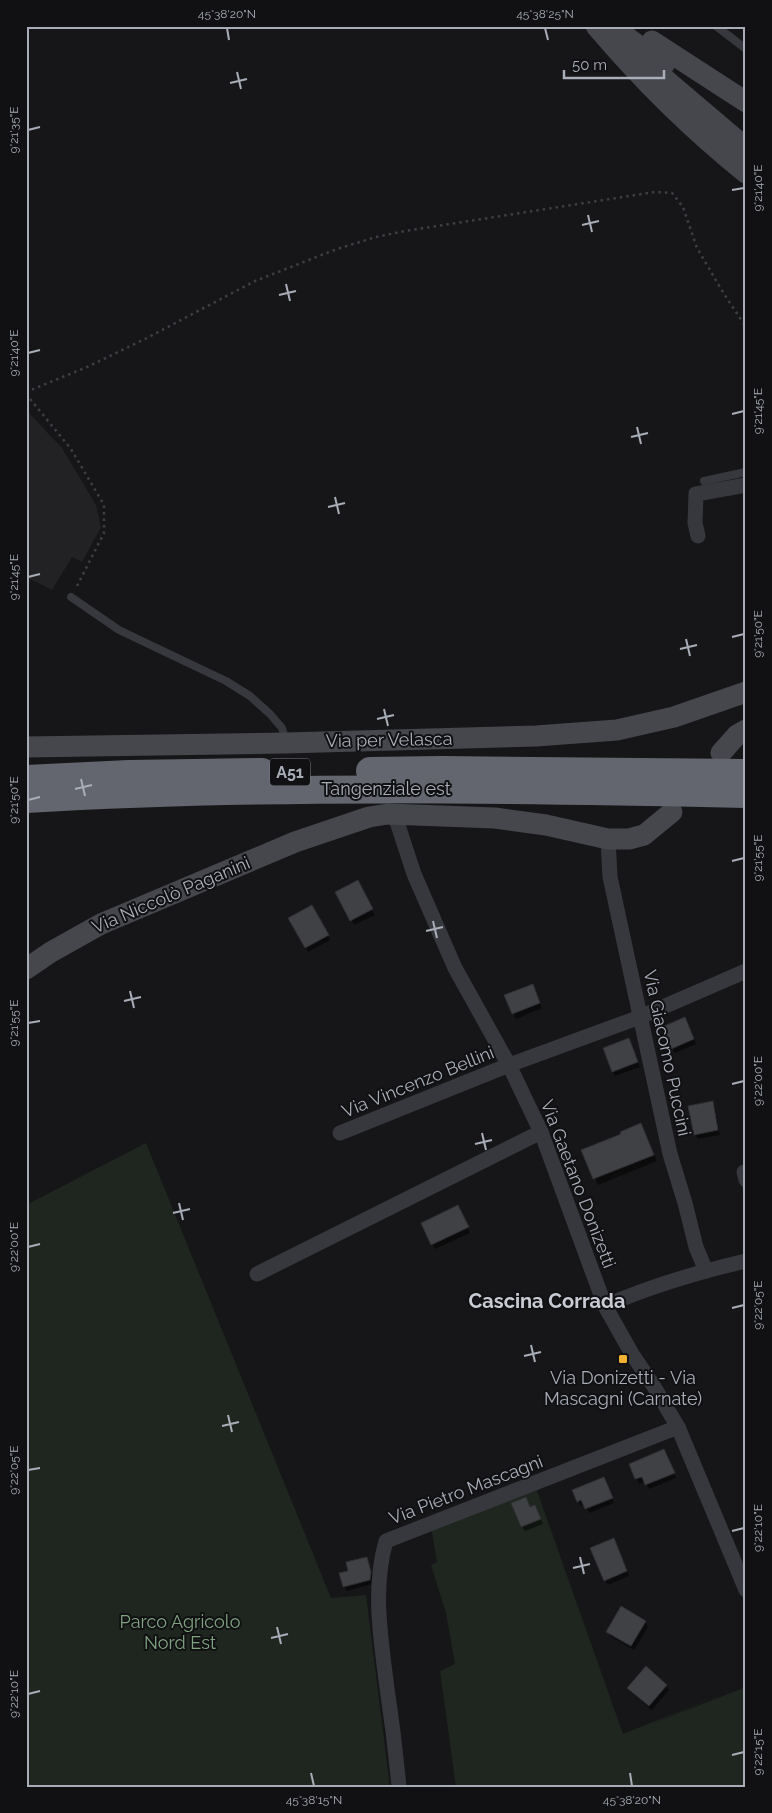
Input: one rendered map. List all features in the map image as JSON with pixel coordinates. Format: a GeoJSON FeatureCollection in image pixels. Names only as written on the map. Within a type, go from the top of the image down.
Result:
{"type":"FeatureCollection","features":[{"type":"Feature","properties":{"kind":"highway","name":"Tangenziale est"},"geometry":{"type":"LineString","coordinates":[[26,779],[129,774],[442,770],[739,773]]}},
{"type":"Feature","properties":{"kind":"highway","name":"Tangenziale est"},"geometry":{"type":"LineString","coordinates":[[26,799],[320,789],[493,789],[739,773]]}},
{"type":"Feature","properties":{"kind":"street"},"geometry":{"type":"LineString","coordinates":[[596,26],[652,88],[702,136],[746,173]]}},
{"type":"Feature","properties":{"kind":"street"},"geometry":{"type":"LineString","coordinates":[[604,26],[746,148]]}},
{"type":"Feature","properties":{"kind":"street"},"geometry":{"type":"LineString","coordinates":[[612,26],[746,130]]}},
{"type":"Feature","properties":{"kind":"street"},"geometry":{"type":"LineString","coordinates":[[626,26],[746,102]]}},
{"type":"Feature","properties":{"kind":"street"},"geometry":{"type":"LineString","coordinates":[[698,536],[695,523],[696,494],[746,485]]}},
{"type":"Feature","properties":{"kind":"street","name":"Via per Velasca"},"geometry":{"type":"LineString","coordinates":[[26,747],[286,743],[536,736],[617,730],[674,717],[746,692]]}},
{"type":"Feature","properties":{"kind":"street"},"geometry":{"type":"LineString","coordinates":[[739,773],[738,735],[746,730]]}},
{"type":"Feature","properties":{"kind":"street","name":"Via Niccolò Paganini"},"geometry":{"type":"LineString","coordinates":[[26,969],[51,952],[101,924],[295,842],[369,817],[450,816],[495,818],[608,839],[629,839],[644,835],[672,812]]}},
{"type":"Feature","properties":{"kind":"street","name":"Via Gaetano Donizetti"},"geometry":{"type":"LineString","coordinates":[[396,817],[396,829],[455,968],[509,1065],[541,1132],[605,1306],[632,1354],[678,1427],[746,1590]]}},
{"type":"Feature","properties":{"kind":"street","name":"Via Giacomo Puccini"},"geometry":{"type":"LineString","coordinates":[[608,839],[610,877],[670,1154],[696,1247],[706,1270]]}},
{"type":"Feature","properties":{"kind":"street","name":"Via Vincenzo Bellini"},"geometry":{"type":"LineString","coordinates":[[340,1133],[509,1065],[640,1017],[746,971]]}},
{"type":"Feature","properties":{"kind":"street"},"geometry":{"type":"LineString","coordinates":[[257,1274],[541,1132]]}},
{"type":"Feature","properties":{"kind":"street"},"geometry":{"type":"LineString","coordinates":[[605,1306],[638,1292],[706,1270],[746,1261]]}},
{"type":"Feature","properties":{"kind":"street","name":"Via Pietro Mascagni"},"geometry":{"type":"LineString","coordinates":[[400,1787],[380,1637],[380,1583],[386,1541],[678,1427]]}},
{"type":"Feature","properties":{"kind":"lane"},"geometry":{"type":"LineString","coordinates":[[716,26],[746,49]]}},
{"type":"Feature","properties":{"kind":"lane"},"geometry":{"type":"LineString","coordinates":[[704,481],[746,472]]}},
{"type":"Feature","properties":{"kind":"lane"},"geometry":{"type":"LineString","coordinates":[[71,597],[119,630],[226,681],[250,696],[282,728],[286,743]]}},
{"type":"Feature","properties":{"kind":"path"},"geometry":{"type":"LineString","coordinates":[[71,597],[104,533],[104,505],[71,449],[26,393],[87,367],[145,339],[255,281],[337,249],[376,237],[655,192],[672,193],[683,207],[697,248],[746,327]]}},
{"type":"Feature","properties":{"kind":"shaded area"},"geometry":{"type":"Polygon","coordinates":[[[26,410],[62,448],[96,505],[101,527],[82,562],[72,557],[52,590],[26,577],[26,410]]]}},
{"type":"Feature","properties":{"kind":"green space","name":"Parco Agricolo Nord Est"},"geometry":{"type":"Polygon","coordinates":[[[146,1143],[331,1598],[366,1595],[390,1787],[26,1787],[26,1205],[146,1143]]]}},
{"type":"Feature","properties":{"kind":"green space"},"geometry":{"type":"Polygon","coordinates":[[[535,1485],[623,1734],[725,1693],[651,1724],[746,1687],[746,1787],[456,1787],[440,1671],[455,1664],[446,1613],[431,1565],[437,1562],[431,1526],[535,1485]]]}},
{"type":"Feature","properties":{"kind":"building"},"geometry":{"type":"Polygon","coordinates":[[[358,880],[373,909],[350,921],[335,892],[358,880]]]}},
{"type":"Feature","properties":{"kind":"building"},"geometry":{"type":"Polygon","coordinates":[[[312,905],[329,935],[305,948],[288,918],[312,905]]]}},
{"type":"Feature","properties":{"kind":"building"},"geometry":{"type":"Polygon","coordinates":[[[533,984],[540,1003],[512,1014],[504,995],[533,984]]]}},
{"type":"Feature","properties":{"kind":"building"},"geometry":{"type":"Polygon","coordinates":[[[685,1017],[694,1039],[671,1049],[662,1027],[685,1017]]]}},
{"type":"Feature","properties":{"kind":"building"},"geometry":{"type":"Polygon","coordinates":[[[629,1038],[638,1062],[612,1072],[603,1048],[629,1038]]]}},
{"type":"Feature","properties":{"kind":"building"},"geometry":{"type":"Polygon","coordinates":[[[713,1101],[718,1130],[694,1135],[688,1106],[713,1101]]]}},
{"type":"Feature","properties":{"kind":"building"},"geometry":{"type":"Polygon","coordinates":[[[641,1123],[654,1155],[593,1179],[581,1150],[621,1134],[620,1132],[641,1123]]]}},
{"type":"Feature","properties":{"kind":"building"},"geometry":{"type":"Polygon","coordinates":[[[458,1205],[469,1227],[431,1245],[421,1223],[458,1205]]]}},
{"type":"Feature","properties":{"kind":"building"},"geometry":{"type":"Polygon","coordinates":[[[664,1449],[675,1473],[645,1485],[642,1477],[635,1479],[629,1464],[664,1449]]]}},
{"type":"Feature","properties":{"kind":"building"},"geometry":{"type":"Polygon","coordinates":[[[604,1477],[613,1498],[585,1509],[581,1500],[577,1502],[572,1490],[604,1477]]]}},
{"type":"Feature","properties":{"kind":"building"},"geometry":{"type":"Polygon","coordinates":[[[526,1497],[530,1507],[535,1505],[541,1519],[521,1527],[511,1503],[526,1497]]]}},
{"type":"Feature","properties":{"kind":"building"},"geometry":{"type":"Polygon","coordinates":[[[614,1538],[627,1571],[604,1581],[590,1548],[614,1538]]]}},
{"type":"Feature","properties":{"kind":"building"},"geometry":{"type":"Polygon","coordinates":[[[367,1557],[371,1572],[370,1580],[343,1587],[339,1573],[348,1571],[346,1562],[367,1557]]]}},
{"type":"Feature","properties":{"kind":"building"},"geometry":{"type":"Polygon","coordinates":[[[621,1606],[646,1621],[631,1646],[606,1632],[621,1606]]]}},
{"type":"Feature","properties":{"kind":"building"},"geometry":{"type":"Polygon","coordinates":[[[646,1666],[667,1685],[649,1706],[627,1688],[646,1666]]]}},
{"type":"Feature","properties":{"kind":"place","name":"Via Donizetti - Via Mascagni (Carnate)"},"geometry":{"type":"Point","coordinates":[623,1359]}},
{"type":"Feature","properties":{"kind":"district","name":"Cascina Corrada"},"geometry":{"type":"Point","coordinates":[547,1301]}}]}
